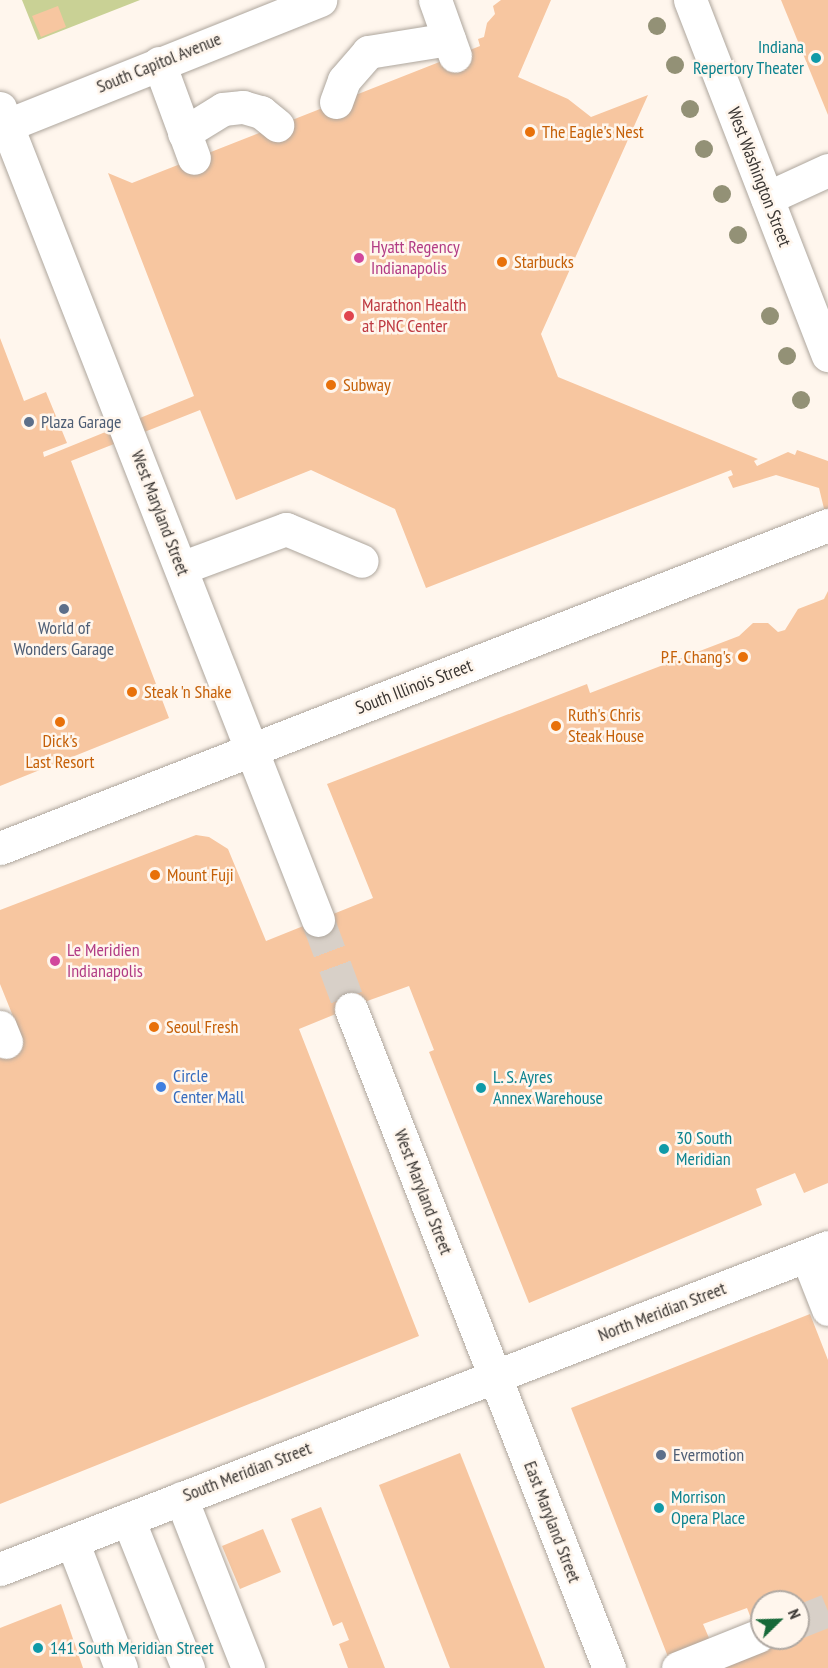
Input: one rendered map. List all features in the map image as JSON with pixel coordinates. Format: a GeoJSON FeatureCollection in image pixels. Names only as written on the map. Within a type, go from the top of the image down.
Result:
{"type":"FeatureCollection","features":[{"type":"Feature","properties":{"kind":"main road","name":"South Capitol Avenue"},"geometry":{"type":"LineString","coordinates":[[2,120],[159,63],[320,0]]}},
{"type":"Feature","properties":{"kind":"main road"},"geometry":{"type":"LineString","coordinates":[[336,102],[344,80],[368,52],[452,47],[435,0]]}},
{"type":"Feature","properties":{"kind":"main road","name":"West Washington Street"},"geometry":{"type":"LineString","coordinates":[[690,0],[828,355]]}},
{"type":"Feature","properties":{"kind":"main road"},"geometry":{"type":"LineString","coordinates":[[159,63],[189,146],[223,110],[243,107],[261,112],[277,125]]}},
{"type":"Feature","properties":{"kind":"main road","name":"West Maryland Street"},"geometry":{"type":"LineString","coordinates":[[2,120],[181,568],[318,920]]}},
{"type":"Feature","properties":{"kind":"main road"},"geometry":{"type":"LineString","coordinates":[[766,198],[828,170]]}},
{"type":"Feature","properties":{"kind":"main road","name":"South Illinois Street"},"geometry":{"type":"LineString","coordinates":[[0,848],[828,525]]}},
{"type":"Feature","properties":{"kind":"main road"},"geometry":{"type":"LineString","coordinates":[[181,568],[286,529],[362,561]]}},
{"type":"Feature","properties":{"kind":"main road","name":"West Maryland Street"},"geometry":{"type":"LineString","coordinates":[[351,1009],[495,1376]]}},
{"type":"Feature","properties":{"kind":"main road"},"geometry":{"type":"LineString","coordinates":[[818,1251],[828,1309]]}},
{"type":"Feature","properties":{"kind":"main road","name":"North Meridian Street"},"geometry":{"type":"LineString","coordinates":[[495,1376],[818,1251]]}},
{"type":"Feature","properties":{"kind":"main road","name":"South Meridian Street"},"geometry":{"type":"LineString","coordinates":[[0,1569],[495,1376]]}},
{"type":"Feature","properties":{"kind":"main road","name":"East Maryland Street"},"geometry":{"type":"LineString","coordinates":[[495,1376],[609,1668]]}},
{"type":"Feature","properties":{"kind":"main road"},"geometry":{"type":"LineString","coordinates":[[181,1498],[248,1668]]}},
{"type":"Feature","properties":{"kind":"main road"},"geometry":{"type":"LineString","coordinates":[[128,1519],[188,1668]]}},
{"type":"Feature","properties":{"kind":"main road"},"geometry":{"type":"LineString","coordinates":[[72,1541],[121,1668]]}},
{"type":"Feature","properties":{"kind":"main road"},"geometry":{"type":"LineString","coordinates":[[678,1668],[750,1639]]}},
{"type":"Feature","properties":{"kind":"green space"},"geometry":{"type":"Polygon","coordinates":[[[22,0],[140,0],[38,40],[22,0]]]}},
{"type":"Feature","properties":{"kind":"building","name":"Hyatt Regency Indianapolis"},"geometry":{"type":"Polygon","coordinates":[[[501,0],[551,0],[518,77],[568,99],[591,117],[648,95],[541,334],[558,377],[758,459],[754,461],[757,466],[788,452],[795,455],[797,450],[828,461],[828,525],[819,488],[776,475],[733,488],[728,477],[733,475],[731,470],[426,588],[395,509],[311,470],[236,500],[200,410],[71,461],[169,718],[0,786],[0,338],[24,401],[46,392],[67,443],[43,452],[44,457],[194,396],[108,173],[132,183],[480,46],[478,39],[484,37],[487,23],[495,14],[493,6],[501,0]]]}},
{"type":"Feature","properties":{"kind":"building","name":"Indiana Repertory Theater"},"geometry":{"type":"Polygon","coordinates":[[[781,0],[828,0],[828,115],[781,0]]]}},
{"type":"Feature","properties":{"kind":"building"},"geometry":{"type":"Polygon","coordinates":[[[58,6],[66,27],[41,37],[32,16],[58,6]]]}},
{"type":"Feature","properties":{"kind":"building","name":"Circle Center Mall"},"geometry":{"type":"Polygon","coordinates":[[[828,591],[828,1183],[804,1193],[795,1173],[756,1189],[762,1205],[529,1303],[429,1052],[434,1050],[409,986],[370,1000],[299,1029],[419,1336],[0,1504],[0,1044],[21,1036],[0,984],[0,910],[196,835],[209,837],[228,849],[266,941],[373,898],[327,784],[587,684],[590,693],[739,636],[753,623],[768,623],[778,632],[785,630],[798,609],[824,599],[828,591]]]}},
{"type":"Feature","properties":{"kind":"building"},"geometry":{"type":"Polygon","coordinates":[[[810,1314],[828,1360],[828,1668],[715,1668],[760,1650],[810,1650],[810,1590],[750,1590],[750,1616],[747,1608],[703,1624],[712,1645],[670,1662],[571,1408],[810,1314]]]}},
{"type":"Feature","properties":{"kind":"building"},"geometry":{"type":"Polygon","coordinates":[[[460,1453],[545,1668],[450,1668],[379,1485],[460,1453]]]}},
{"type":"Feature","properties":{"kind":"building"},"geometry":{"type":"Polygon","coordinates":[[[321,1507],[385,1668],[348,1668],[339,1644],[349,1640],[342,1622],[333,1626],[291,1519],[321,1507]]]}},
{"type":"Feature","properties":{"kind":"building"},"geometry":{"type":"Polygon","coordinates":[[[263,1529],[281,1572],[240,1589],[222,1546],[263,1529]]]}},
{"type":"Feature","properties":{"kind":"building","name":"141 South Meridian Street"},"geometry":{"type":"Polygon","coordinates":[[[61,1604],[83,1668],[0,1668],[0,1628],[61,1604]]]}},
{"type":"Feature","properties":{"kind":"tunnel"},"geometry":{"type":"LineString","coordinates":[[318,920],[351,1009]]}},
{"type":"Feature","properties":{"kind":"tunnel"},"geometry":{"type":"LineString","coordinates":[[810,1617],[828,1610]]}},
{"type":"Feature","properties":{"kind":"place","name":"Indiana Repertory Theater"},"geometry":{"type":"Point","coordinates":[816,58]}},
{"type":"Feature","properties":{"kind":"place","name":"The Eagle's Nest"},"geometry":{"type":"Point","coordinates":[530,132]}},
{"type":"Feature","properties":{"kind":"place","name":"Hyatt Regency Indianapolis"},"geometry":{"type":"Point","coordinates":[359,258]}},
{"type":"Feature","properties":{"kind":"place","name":"Starbucks"},"geometry":{"type":"Point","coordinates":[502,262]}},
{"type":"Feature","properties":{"kind":"place","name":"Marathon Health at PNC Center"},"geometry":{"type":"Point","coordinates":[349,316]}},
{"type":"Feature","properties":{"kind":"place","name":"Subway"},"geometry":{"type":"Point","coordinates":[331,385]}},
{"type":"Feature","properties":{"kind":"place","name":"Plaza Garage"},"geometry":{"type":"Point","coordinates":[29,422]}},
{"type":"Feature","properties":{"kind":"place","name":"World of Wonders Garage"},"geometry":{"type":"Point","coordinates":[64,609]}},
{"type":"Feature","properties":{"kind":"place","name":"P.F. Chang's"},"geometry":{"type":"Point","coordinates":[743,657]}},
{"type":"Feature","properties":{"kind":"place","name":"Steak 'n Shake"},"geometry":{"type":"Point","coordinates":[132,692]}},
{"type":"Feature","properties":{"kind":"place","name":"Dick's Last Resort"},"geometry":{"type":"Point","coordinates":[60,722]}},
{"type":"Feature","properties":{"kind":"place","name":"Ruth's Chris Steak House"},"geometry":{"type":"Point","coordinates":[556,726]}},
{"type":"Feature","properties":{"kind":"place","name":"Mount Fuji"},"geometry":{"type":"Point","coordinates":[155,875]}},
{"type":"Feature","properties":{"kind":"place","name":"Le Meridien Indianapolis"},"geometry":{"type":"Point","coordinates":[55,961]}},
{"type":"Feature","properties":{"kind":"place","name":"Seoul Fresh"},"geometry":{"type":"Point","coordinates":[154,1027]}},
{"type":"Feature","properties":{"kind":"place","name":"Circle Center Mall"},"geometry":{"type":"Point","coordinates":[161,1087]}},
{"type":"Feature","properties":{"kind":"place","name":"L. S. Ayres Annex Warehouse"},"geometry":{"type":"Point","coordinates":[481,1088]}},
{"type":"Feature","properties":{"kind":"place","name":"30 South Meridian"},"geometry":{"type":"Point","coordinates":[664,1149]}},
{"type":"Feature","properties":{"kind":"place","name":"Evermotion"},"geometry":{"type":"Point","coordinates":[661,1455]}},
{"type":"Feature","properties":{"kind":"place","name":"Morrison Opera Place"},"geometry":{"type":"Point","coordinates":[659,1508]}},
{"type":"Feature","properties":{"kind":"place","name":"141 South Meridian Street"},"geometry":{"type":"Point","coordinates":[38,1648]}}]}
